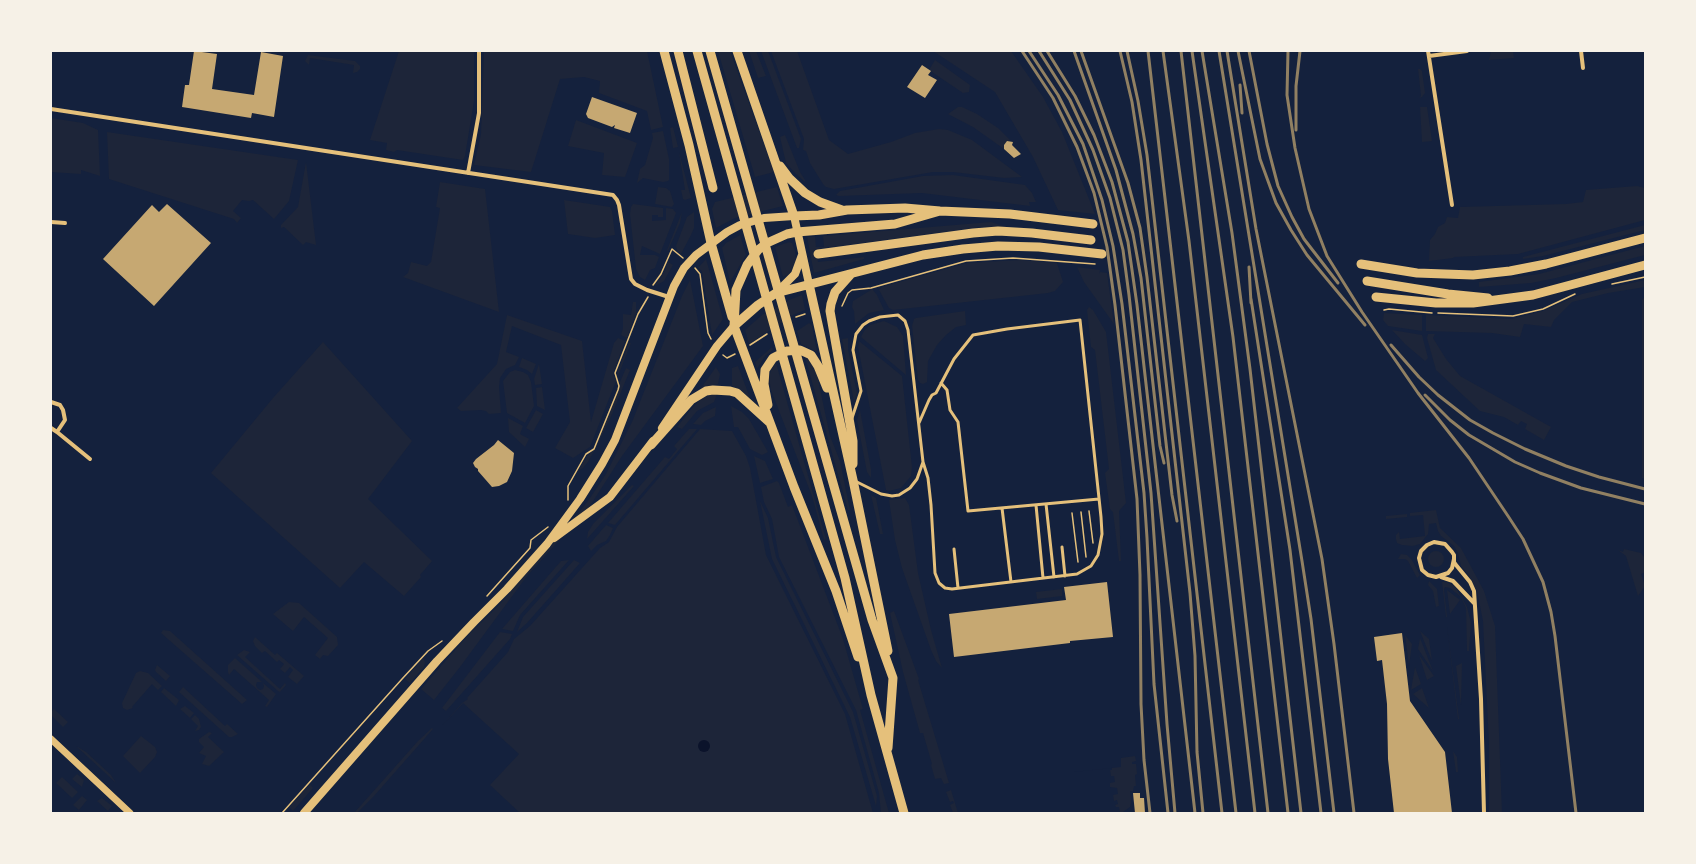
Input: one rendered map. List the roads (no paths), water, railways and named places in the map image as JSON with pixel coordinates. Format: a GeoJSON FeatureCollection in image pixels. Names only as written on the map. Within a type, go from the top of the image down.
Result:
{"type":"FeatureCollection","features":[{"type":"Feature","properties":{"kind":"main road"},"geometry":{"type":"LineString","coordinates":[[664,51],[711,244],[734,326],[836,591],[871,695],[904,813]]}},
{"type":"Feature","properties":{"kind":"main road"},"geometry":{"type":"LineString","coordinates":[[678,51],[713,188]]}},
{"type":"Feature","properties":{"kind":"main road"},"geometry":{"type":"LineString","coordinates":[[697,51],[845,578],[871,695]]}},
{"type":"Feature","properties":{"kind":"main road"},"geometry":{"type":"LineString","coordinates":[[710,51],[872,620],[893,678]]}},
{"type":"Feature","properties":{"kind":"main road"},"geometry":{"type":"LineString","coordinates":[[737,51],[794,216],[836,410],[853,480],[893,678],[888,755]]}},
{"type":"Feature","properties":{"kind":"main road"},"geometry":{"type":"LineString","coordinates":[[776,162],[789,178],[805,193],[832,207],[847,210]]}},
{"type":"Feature","properties":{"kind":"main road"},"geometry":{"type":"LineString","coordinates":[[304,813],[437,661],[507,589],[547,544],[586,490],[609,452],[620,429],[670,297],[684,268],[696,255],[727,232],[754,220],[774,217],[819,215],[847,210],[905,208],[940,211],[1004,213],[1093,224]]}},
{"type":"Feature","properties":{"kind":"main road"},"geometry":{"type":"LineString","coordinates":[[734,326],[736,290],[747,265],[758,250],[767,243],[787,234],[797,232],[895,224],[940,211]]}},
{"type":"Feature","properties":{"kind":"main road"},"geometry":{"type":"LineString","coordinates":[[818,254],[973,233],[1032,233],[1091,240]]}},
{"type":"Feature","properties":{"kind":"main road"},"geometry":{"type":"LineString","coordinates":[[1361,264],[1417,273],[1473,275],[1510,271],[1546,264],[1645,238]]}},
{"type":"Feature","properties":{"kind":"main road"},"geometry":{"type":"LineString","coordinates":[[776,293],[923,255],[984,247],[1039,247],[1102,254]]}},
{"type":"Feature","properties":{"kind":"main road"},"geometry":{"type":"LineString","coordinates":[[651,445],[716,346],[734,326],[758,305],[776,293],[795,274],[802,252]]}},
{"type":"Feature","properties":{"kind":"main road"},"geometry":{"type":"LineString","coordinates":[[1376,297],[1454,304],[1473,303],[1533,295],[1645,264]]}},
{"type":"Feature","properties":{"kind":"main road"},"geometry":{"type":"LineString","coordinates":[[851,274],[835,292],[830,312],[853,441],[853,480]]}},
{"type":"Feature","properties":{"kind":"main road"},"geometry":{"type":"LineString","coordinates":[[1366,281],[1442,293],[1504,299]]}},
{"type":"Feature","properties":{"kind":"main road"},"geometry":{"type":"LineString","coordinates":[[771,425],[764,384],[765,370],[772,358],[787,351],[800,350],[811,355],[818,366],[836,410]]}},
{"type":"Feature","properties":{"kind":"main road"},"geometry":{"type":"LineString","coordinates":[[547,544],[610,497],[651,445],[691,400],[706,391],[730,391],[737,393],[771,425]]}},
{"type":"Feature","properties":{"kind":"street"},"geometry":{"type":"LineString","coordinates":[[468,173],[479,113],[479,51]]}},
{"type":"Feature","properties":{"kind":"street"},"geometry":{"type":"LineString","coordinates":[[1428,51],[1452,205]]}},
{"type":"Feature","properties":{"kind":"street"},"geometry":{"type":"LineString","coordinates":[[1429,56],[1467,51]]}},
{"type":"Feature","properties":{"kind":"street"},"geometry":{"type":"LineString","coordinates":[[1581,51],[1582,68]]}},
{"type":"Feature","properties":{"kind":"street"},"geometry":{"type":"LineString","coordinates":[[51,109],[613,195],[618,200],[631,279],[635,284],[647,290],[670,297]]}},
{"type":"Feature","properties":{"kind":"street"},"geometry":{"type":"LineString","coordinates":[[51,222],[65,223]]}},
{"type":"Feature","properties":{"kind":"street"},"geometry":{"type":"LineString","coordinates":[[51,402],[60,405],[63,410],[64,420],[57,432]]}},
{"type":"Feature","properties":{"kind":"street"},"geometry":{"type":"LineString","coordinates":[[51,428],[90,459]]}},
{"type":"Feature","properties":{"kind":"street"},"geometry":{"type":"LineString","coordinates":[[1474,603],[1453,581],[1445,577],[1428,575],[1420,566],[1419,558],[1424,547],[1430,543],[1442,542],[1450,549],[1456,565],[1472,587],[1476,613],[1482,706],[1484,813]]}},
{"type":"Feature","properties":{"kind":"street"},"geometry":{"type":"LineString","coordinates":[[1439,577],[1450,571],[1454,559]]}},
{"type":"Feature","properties":{"kind":"street"},"geometry":{"type":"LineString","coordinates":[[51,739],[130,813]]}},
{"type":"Feature","properties":{"kind":"lane"},"geometry":{"type":"LineString","coordinates":[[850,424],[861,391],[853,350],[853,343],[856,334],[863,325],[869,321],[880,317],[898,315],[905,321],[908,330],[918,423],[923,462],[928,485],[933,552],[937,579],[945,588],[958,588],[1065,576],[1077,574],[1091,566],[1098,555],[1102,534],[1080,320],[1007,329],[973,335],[957,354],[936,392],[929,400],[918,423]]}},
{"type":"Feature","properties":{"kind":"lane"},"geometry":{"type":"LineString","coordinates":[[941,383],[947,390],[950,410],[958,422],[968,512],[1099,499]]}},
{"type":"Feature","properties":{"kind":"lane"},"geometry":{"type":"LineString","coordinates":[[853,480],[881,494],[892,496],[899,495],[910,488],[917,479],[923,462]]}},
{"type":"Feature","properties":{"kind":"lane"},"geometry":{"type":"LineString","coordinates":[[1046,504],[1054,577]]}},
{"type":"Feature","properties":{"kind":"lane"},"geometry":{"type":"LineString","coordinates":[[1036,505],[1043,578]]}},
{"type":"Feature","properties":{"kind":"lane"},"geometry":{"type":"LineString","coordinates":[[1002,508],[1011,582]]}},
{"type":"Feature","properties":{"kind":"lane"},"geometry":{"type":"LineString","coordinates":[[1062,547],[1065,576]]}},
{"type":"Feature","properties":{"kind":"lane"},"geometry":{"type":"LineString","coordinates":[[954,549],[958,588]]}},
{"type":"Feature","properties":{"kind":"railway"},"geometry":{"type":"LineString","coordinates":[[1022,51],[1053,98],[1077,147],[1094,193],[1107,247],[1137,499],[1140,575],[1141,704],[1144,760],[1150,813]]}},
{"type":"Feature","properties":{"kind":"railway"},"geometry":{"type":"LineString","coordinates":[[1029,51],[1058,95],[1083,144],[1102,200],[1113,246],[1122,304],[1144,493],[1154,684],[1168,813]]}},
{"type":"Feature","properties":{"kind":"railway"},"geometry":{"type":"LineString","coordinates":[[1039,51],[1070,100],[1093,150],[1110,198],[1123,250],[1151,493],[1167,724],[1175,813]]}},
{"type":"Feature","properties":{"kind":"railway"},"geometry":{"type":"LineString","coordinates":[[1047,51],[1075,96],[1094,135],[1112,182],[1128,242],[1137,305],[1195,813]]}},
{"type":"Feature","properties":{"kind":"railway"},"geometry":{"type":"LineString","coordinates":[[1074,51],[1116,170],[1133,234],[1141,278],[1160,446],[1164,463]]}},
{"type":"Feature","properties":{"kind":"railway"},"geometry":{"type":"LineString","coordinates":[[1081,51],[1128,183],[1140,228],[1172,495],[1177,521]]}},
{"type":"Feature","properties":{"kind":"railway"},"geometry":{"type":"LineString","coordinates":[[1120,51],[1132,102],[1141,160],[1190,593],[1195,656],[1197,752],[1203,813]]}},
{"type":"Feature","properties":{"kind":"railway"},"geometry":{"type":"LineString","coordinates":[[1127,51],[1138,101],[1147,155],[1222,813]]}},
{"type":"Feature","properties":{"kind":"railway"},"geometry":{"type":"LineString","coordinates":[[1148,51],[1236,813]]}},
{"type":"Feature","properties":{"kind":"railway"},"geometry":{"type":"LineString","coordinates":[[1163,51],[1189,241],[1255,813]]}},
{"type":"Feature","properties":{"kind":"railway"},"geometry":{"type":"LineString","coordinates":[[1181,51],[1268,813]]}},
{"type":"Feature","properties":{"kind":"railway"},"geometry":{"type":"LineString","coordinates":[[1192,51],[1233,337],[1288,813]]}},
{"type":"Feature","properties":{"kind":"railway"},"geometry":{"type":"LineString","coordinates":[[1202,51],[1232,233],[1250,369],[1301,813]]}},
{"type":"Feature","properties":{"kind":"railway"},"geometry":{"type":"LineString","coordinates":[[1219,51],[1311,619],[1334,813]]}},
{"type":"Feature","properties":{"kind":"railway"},"geometry":{"type":"LineString","coordinates":[[1227,51],[1256,229],[1322,559],[1334,644],[1354,813]]}},
{"type":"Feature","properties":{"kind":"railway"},"geometry":{"type":"LineString","coordinates":[[1238,51],[1260,159],[1276,203],[1307,255],[1365,325]]}},
{"type":"Feature","properties":{"kind":"railway"},"geometry":{"type":"LineString","coordinates":[[1249,51],[1267,144],[1278,186],[1304,239],[1338,283]]}},
{"type":"Feature","properties":{"kind":"railway"},"geometry":{"type":"LineString","coordinates":[[1288,51],[1287,95],[1295,148],[1309,209],[1327,256],[1362,312],[1418,393],[1469,458],[1508,516],[1523,539],[1543,582],[1551,612],[1555,636],[1576,813]]}},
{"type":"Feature","properties":{"kind":"railway"},"geometry":{"type":"LineString","coordinates":[[1296,130],[1296,86],[1300,51]]}},
{"type":"Feature","properties":{"kind":"railway"},"geometry":{"type":"LineString","coordinates":[[1240,85],[1242,113]]}},
{"type":"Feature","properties":{"kind":"railway"},"geometry":{"type":"LineString","coordinates":[[1249,267],[1251,303]]}},
{"type":"Feature","properties":{"kind":"railway"},"geometry":{"type":"LineString","coordinates":[[1251,299],[1290,550],[1321,813]]}},
{"type":"Feature","properties":{"kind":"railway"},"geometry":{"type":"LineString","coordinates":[[1391,345],[1419,377],[1438,395],[1470,420],[1525,449],[1566,466],[1599,477],[1645,489]]}},
{"type":"Feature","properties":{"kind":"railway"},"geometry":{"type":"LineString","coordinates":[[1425,395],[1450,420],[1469,435],[1515,462],[1581,488],[1645,504]]}}]}
